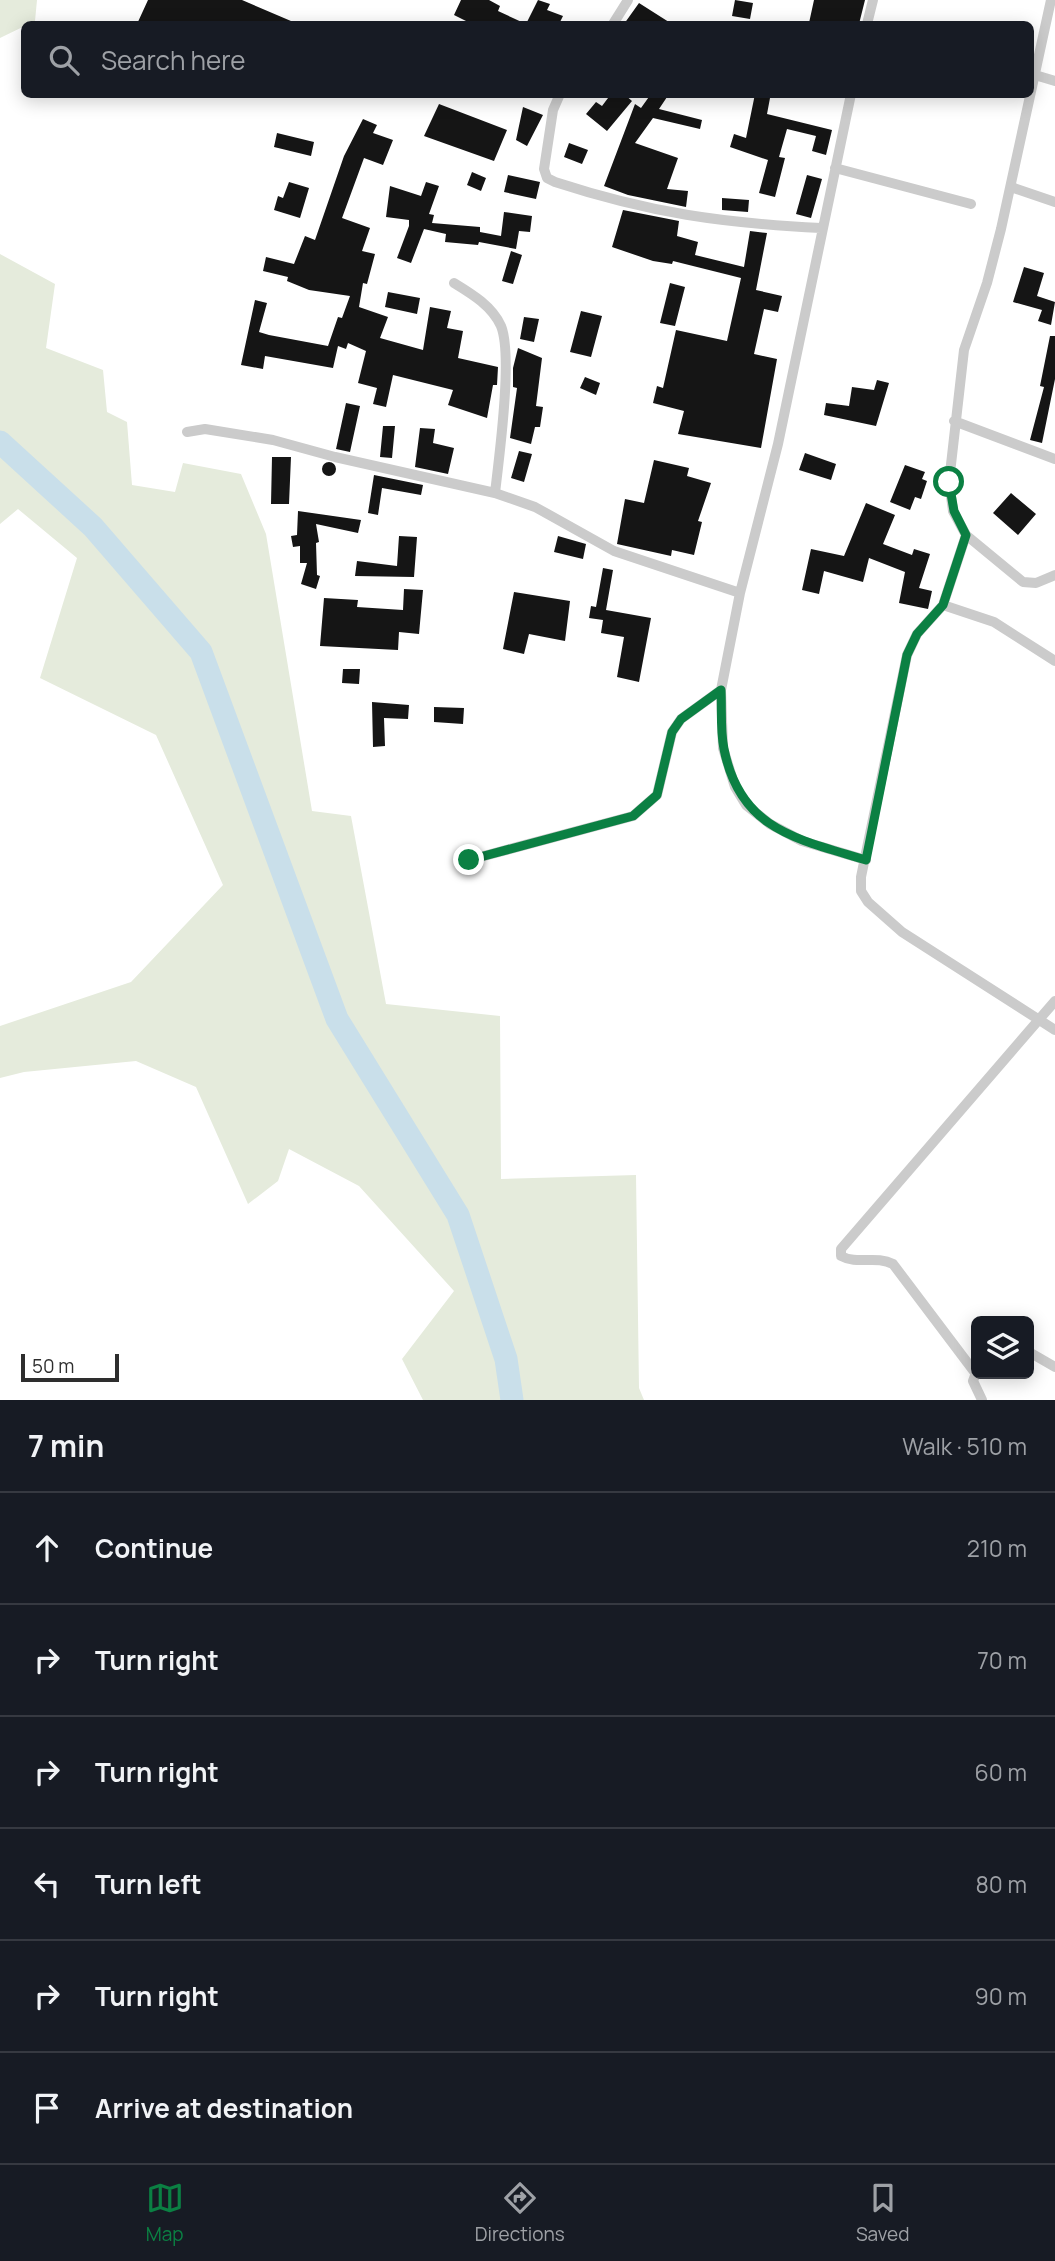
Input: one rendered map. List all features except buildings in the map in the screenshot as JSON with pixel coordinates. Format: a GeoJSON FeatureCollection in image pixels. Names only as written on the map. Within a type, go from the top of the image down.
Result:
{"type":"FeatureCollection","features":[{"type":"Feature","properties":{"kind":"street"},"geometry":{"type":"LineString","coordinates":[[615,21],[628,0]]}},
{"type":"Feature","properties":{"kind":"street"},"geometry":{"type":"LineString","coordinates":[[868,21],[873,0]]}},
{"type":"Feature","properties":{"kind":"street"},"geometry":{"type":"LineString","coordinates":[[1034,80],[1051,0]]}},
{"type":"Feature","properties":{"kind":"street"},"geometry":{"type":"LineString","coordinates":[[1035,75],[1055,81]]}},
{"type":"Feature","properties":{"kind":"street"},"geometry":{"type":"LineString","coordinates":[[558,98],[553,110],[544,169],[547,178],[555,182],[618,203],[673,215],[730,223],[821,228]]}},
{"type":"Feature","properties":{"kind":"street"},"geometry":{"type":"LineString","coordinates":[[851,98],[821,228],[778,444],[740,593],[721,690],[723,748],[735,788],[746,805],[770,824],[802,841],[866,860]]}},
{"type":"Feature","properties":{"kind":"street"},"geometry":{"type":"LineString","coordinates":[[1030,98],[987,283],[964,350],[949,482],[954,511],[966,535],[1023,582],[1036,583],[1055,575]]}},
{"type":"Feature","properties":{"kind":"street"},"geometry":{"type":"LineString","coordinates":[[835,167],[971,204]]}},
{"type":"Feature","properties":{"kind":"street"},"geometry":{"type":"LineString","coordinates":[[1011,187],[1055,202]]}},
{"type":"Feature","properties":{"kind":"street"},"geometry":{"type":"LineString","coordinates":[[454,283],[482,301],[500,325],[506,347],[502,434],[495,493]]}},
{"type":"Feature","properties":{"kind":"street"},"geometry":{"type":"LineString","coordinates":[[954,422],[1055,459]]}},
{"type":"Feature","properties":{"kind":"street"},"geometry":{"type":"LineString","coordinates":[[187,432],[205,429],[273,440],[347,460],[495,493],[535,507],[614,551],[740,593]]}},
{"type":"Feature","properties":{"kind":"street"},"geometry":{"type":"LineString","coordinates":[[966,535],[943,605],[917,634],[907,655],[861,877],[861,891],[868,902],[902,932],[1055,1030]]}},
{"type":"Feature","properties":{"kind":"street"},"geometry":{"type":"LineString","coordinates":[[943,605],[994,622],[1055,661]]}},
{"type":"Feature","properties":{"kind":"street"},"geometry":{"type":"LineString","coordinates":[[469,860],[633,816],[657,795],[672,732],[681,719],[721,690]]}},
{"type":"Feature","properties":{"kind":"street"},"geometry":{"type":"LineString","coordinates":[[971,1366],[893,1264],[885,1259],[848,1260],[841,1256],[841,1248],[1055,1001]]}},
{"type":"Feature","properties":{"kind":"street"},"geometry":{"type":"LineString","coordinates":[[1034,1355],[1055,1367]]}},
{"type":"Feature","properties":{"kind":"street"},"geometry":{"type":"LineString","coordinates":[[974,1379],[982,1400]]}},
{"type":"Feature","properties":{"kind":"green space"},"geometry":{"type":"Polygon","coordinates":[[[0,0],[37,0],[35,21],[21,21],[21,28],[0,38],[0,0]]]}},
{"type":"Feature","properties":{"kind":"green space"},"geometry":{"type":"Polygon","coordinates":[[[0,254],[55,284],[46,348],[103,370],[107,412],[127,422],[132,485],[175,492],[183,463],[241,474],[266,534],[312,811],[351,816],[386,1004],[500,1016],[501,1179],[636,1175],[639,1388],[644,1400],[423,1400],[402,1359],[454,1291],[359,1186],[289,1149],[278,1181],[248,1204],[196,1087],[136,1061],[24,1072],[0,1078],[0,1026],[131,982],[223,885],[156,735],[40,678],[77,558],[18,509],[0,524],[0,254]]]}},
{"type":"Feature","properties":{"kind":"waterway"},"geometry":{"type":"LineString","coordinates":[[0,442],[93,527],[201,652],[337,1019],[458,1215],[506,1359],[512,1400]]}},
{"type":"Feature","properties":{"kind":"route"},"geometry":{"type":"LineString","coordinates":[[469,860],[633,816],[657,795],[672,732],[681,719],[721,690],[723,748],[735,788],[746,805],[770,824],[802,841],[866,860],[907,655],[917,634],[943,605],[966,535],[954,511],[949,482]]}}]}
